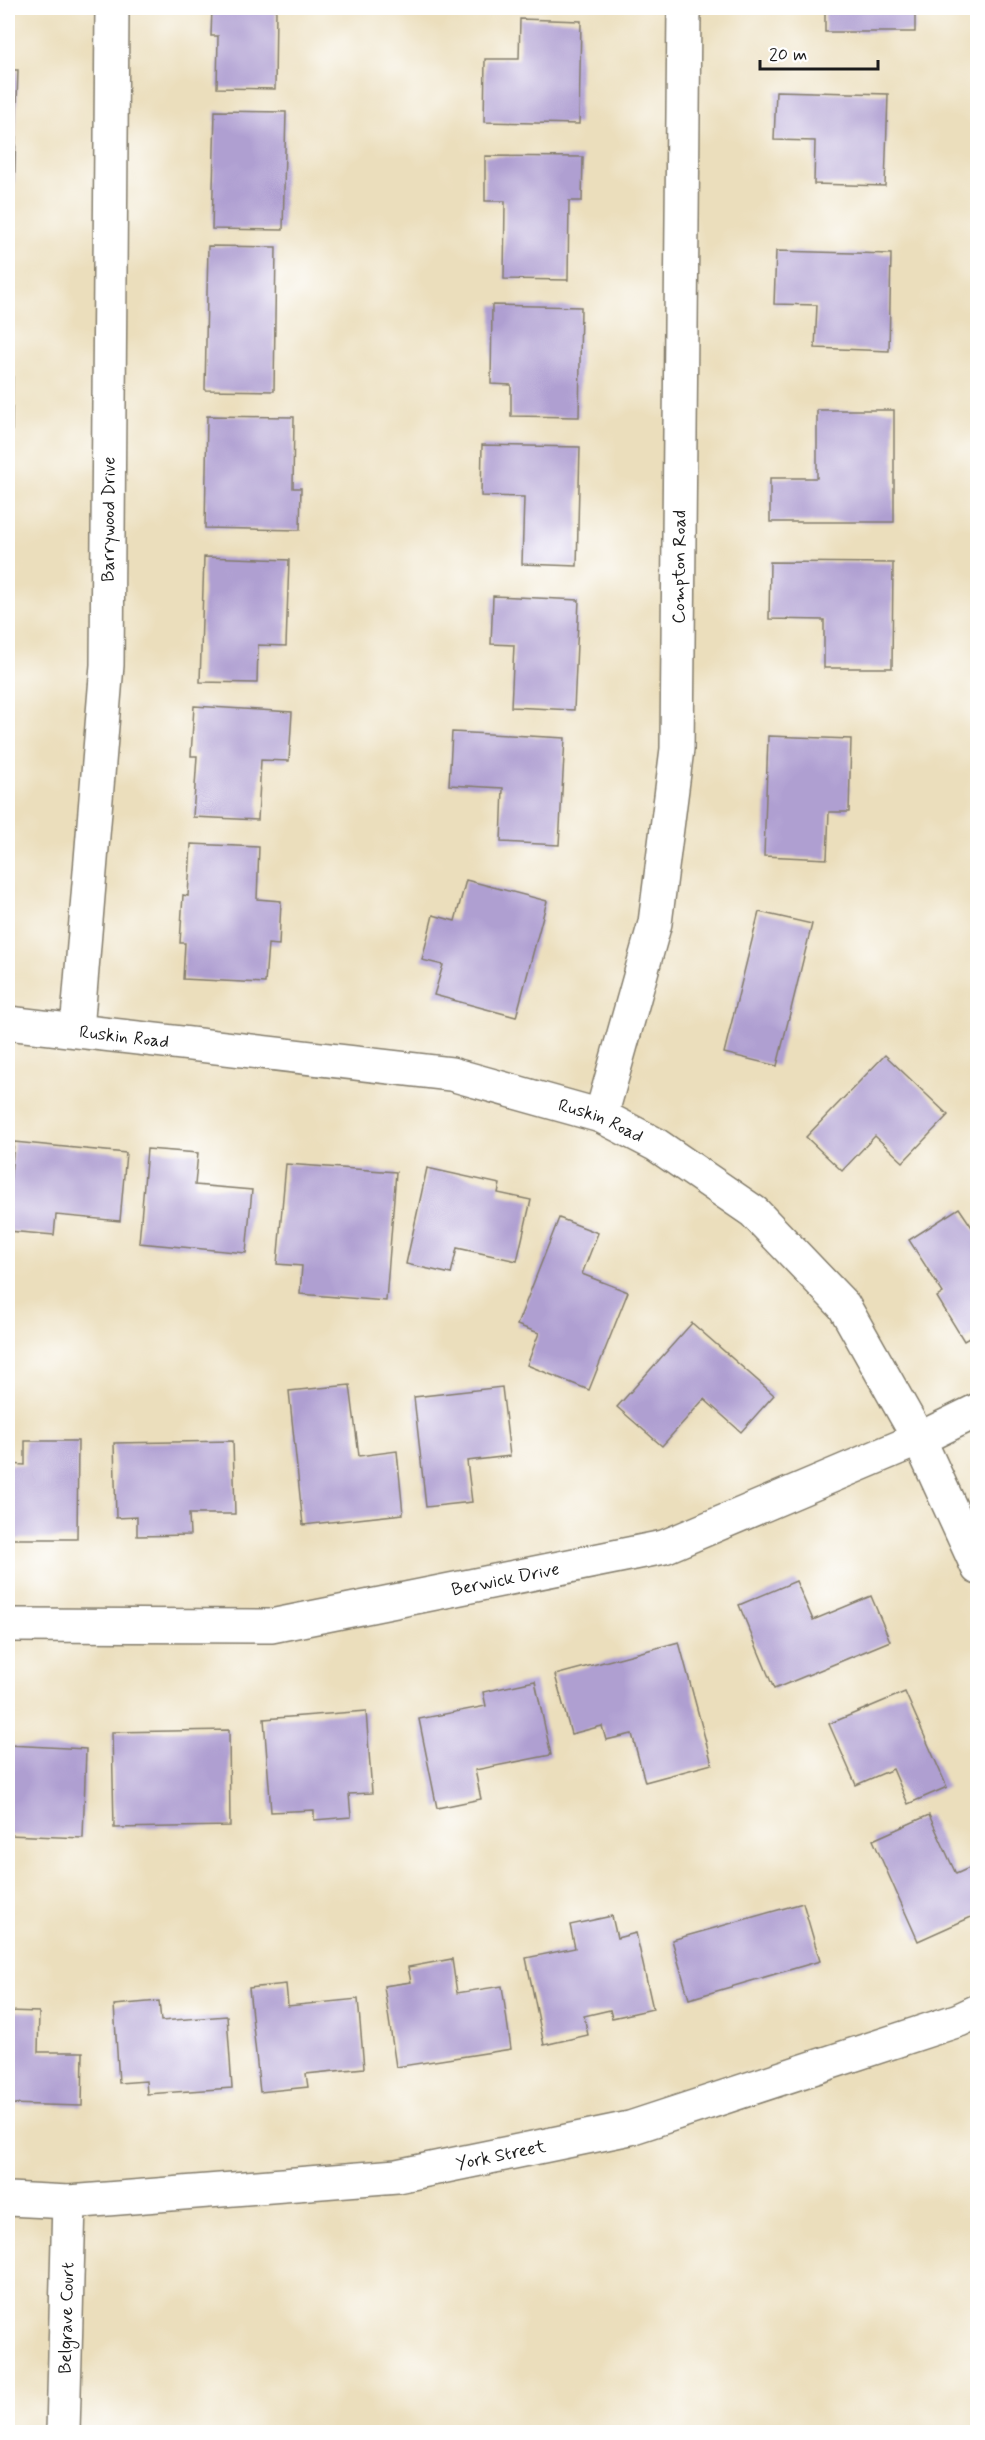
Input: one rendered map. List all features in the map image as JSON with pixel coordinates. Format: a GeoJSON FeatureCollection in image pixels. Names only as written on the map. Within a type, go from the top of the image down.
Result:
{"type":"FeatureCollection","features":[{"type":"Feature","properties":{"kind":"street","name":"Barrywood Drive"},"geometry":{"type":"LineString","coordinates":[[77,1030],[106,665],[112,8]]}},
{"type":"Feature","properties":{"kind":"street","name":"Compton Road"},"geometry":{"type":"LineString","coordinates":[[601,1116],[655,923],[677,749],[684,8]]}},
{"type":"Feature","properties":{"kind":"street","name":"Ruskin Road"},"geometry":{"type":"LineString","coordinates":[[8,1023],[451,1074],[601,1116],[655,1144],[754,1212],[844,1306],[919,1439],[978,1568]]}},
{"type":"Feature","properties":{"kind":"street","name":"Berwick Drive"},"geometry":{"type":"LineString","coordinates":[[8,1625],[271,1626],[664,1547],[919,1439],[978,1410]]}},
{"type":"Feature","properties":{"kind":"street","name":"York Street"},"geometry":{"type":"LineString","coordinates":[[8,2199],[69,2202],[397,2176],[630,2128],[959,2020],[978,2011]]}},
{"type":"Feature","properties":{"kind":"street","name":"Belgrave Court"},"geometry":{"type":"LineString","coordinates":[[63,2433],[69,2202]]}},
{"type":"Feature","properties":{"kind":"building"},"geometry":{"type":"Polygon","coordinates":[[[8,8],[14,8],[13,32],[8,32],[8,8]]]}},
{"type":"Feature","properties":{"kind":"building"},"geometry":{"type":"Polygon","coordinates":[[[212,8],[276,8],[275,89],[217,88],[218,36],[211,36],[212,8]]]}},
{"type":"Feature","properties":{"kind":"building"},"geometry":{"type":"Polygon","coordinates":[[[825,8],[915,8],[915,32],[825,32],[825,8]]]}},
{"type":"Feature","properties":{"kind":"building"},"geometry":{"type":"Polygon","coordinates":[[[520,19],[581,21],[579,124],[484,122],[485,59],[519,59],[520,19]]]}},
{"type":"Feature","properties":{"kind":"building"},"geometry":{"type":"Polygon","coordinates":[[[8,70],[18,70],[14,194],[8,194],[8,70]]]}},
{"type":"Feature","properties":{"kind":"building"},"geometry":{"type":"Polygon","coordinates":[[[776,91],[888,94],[885,186],[814,184],[815,141],[774,140],[776,91]]]}},
{"type":"Feature","properties":{"kind":"building"},"geometry":{"type":"Polygon","coordinates":[[[215,111],[286,112],[283,230],[212,229],[215,111]]]}},
{"type":"Feature","properties":{"kind":"building"},"geometry":{"type":"Polygon","coordinates":[[[485,156],[583,157],[582,201],[569,201],[568,280],[504,279],[505,201],[485,201],[485,156]]]}},
{"type":"Feature","properties":{"kind":"building"},"geometry":{"type":"Polygon","coordinates":[[[8,211],[12,211],[10,350],[8,350],[8,211]]]}},
{"type":"Feature","properties":{"kind":"building"},"geometry":{"type":"Polygon","coordinates":[[[208,246],[276,247],[274,391],[205,390],[208,246]]]}},
{"type":"Feature","properties":{"kind":"building"},"geometry":{"type":"Polygon","coordinates":[[[776,251],[891,254],[889,351],[815,348],[817,305],[774,304],[776,251]]]}},
{"type":"Feature","properties":{"kind":"building"},"geometry":{"type":"Polygon","coordinates":[[[492,305],[581,307],[579,417],[511,416],[511,385],[491,384],[492,305]]]}},
{"type":"Feature","properties":{"kind":"building"},"geometry":{"type":"Polygon","coordinates":[[[8,363],[13,363],[11,492],[8,492],[8,363]]]}},
{"type":"Feature","properties":{"kind":"building"},"geometry":{"type":"Polygon","coordinates":[[[817,410],[894,410],[894,522],[770,522],[770,478],[817,478],[817,410]]]}},
{"type":"Feature","properties":{"kind":"building"},"geometry":{"type":"Polygon","coordinates":[[[207,416],[294,417],[293,488],[301,488],[300,530],[205,528],[207,416]]]}},
{"type":"Feature","properties":{"kind":"building"},"geometry":{"type":"Polygon","coordinates":[[[482,445],[580,447],[577,566],[522,564],[524,497],[481,496],[482,445]]]}},
{"type":"Feature","properties":{"kind":"building"},"geometry":{"type":"Polygon","coordinates":[[[204,557],[289,560],[286,646],[258,645],[257,683],[200,682],[204,557]]]}},
{"type":"Feature","properties":{"kind":"building"},"geometry":{"type":"Polygon","coordinates":[[[770,562],[893,563],[892,668],[824,668],[824,620],[769,619],[770,562]]]}},
{"type":"Feature","properties":{"kind":"building"},"geometry":{"type":"Polygon","coordinates":[[[493,596],[579,600],[574,710],[511,707],[514,645],[491,644],[493,596]]]}},
{"type":"Feature","properties":{"kind":"building"},"geometry":{"type":"Polygon","coordinates":[[[194,706],[292,712],[289,761],[261,760],[258,820],[193,817],[197,756],[191,756],[194,706]]]}},
{"type":"Feature","properties":{"kind":"building"},"geometry":{"type":"Polygon","coordinates":[[[452,732],[565,738],[559,845],[501,842],[503,788],[449,785],[452,732]]]}},
{"type":"Feature","properties":{"kind":"building"},"geometry":{"type":"Polygon","coordinates":[[[768,736],[851,739],[849,812],[829,812],[827,859],[764,856],[768,736]]]}},
{"type":"Feature","properties":{"kind":"building"},"geometry":{"type":"Polygon","coordinates":[[[191,844],[259,847],[257,899],[281,901],[279,945],[268,944],[265,983],[183,979],[185,943],[180,943],[183,895],[188,896],[191,844]]]}},
{"type":"Feature","properties":{"kind":"building"},"geometry":{"type":"Polygon","coordinates":[[[466,880],[547,901],[516,1017],[434,995],[443,965],[422,960],[433,915],[455,921],[466,880]]]}},
{"type":"Feature","properties":{"kind":"building"},"geometry":{"type":"Polygon","coordinates":[[[759,912],[812,924],[777,1066],[724,1053],[759,912]]]}},
{"type":"Feature","properties":{"kind":"building"},"geometry":{"type":"Polygon","coordinates":[[[885,1055],[948,1115],[903,1162],[875,1136],[842,1171],[806,1137],[885,1055]]]}},
{"type":"Feature","properties":{"kind":"building"},"geometry":{"type":"Polygon","coordinates":[[[14,1142],[126,1153],[120,1221],[56,1215],[54,1235],[8,1231],[14,1142]]]}},
{"type":"Feature","properties":{"kind":"building"},"geometry":{"type":"Polygon","coordinates":[[[147,1149],[198,1153],[195,1185],[252,1190],[246,1253],[139,1243],[147,1149]]]}},
{"type":"Feature","properties":{"kind":"building"},"geometry":{"type":"Polygon","coordinates":[[[286,1164],[396,1172],[386,1301],[300,1294],[302,1266],[277,1264],[286,1164]]]}},
{"type":"Feature","properties":{"kind":"building"},"geometry":{"type":"Polygon","coordinates":[[[427,1168],[500,1184],[498,1193],[531,1200],[517,1261],[457,1248],[451,1274],[406,1264],[427,1168]]]}},
{"type":"Feature","properties":{"kind":"building"},"geometry":{"type":"Polygon","coordinates":[[[959,1208],[978,1236],[978,1333],[964,1341],[937,1297],[943,1293],[909,1240],[959,1208]]]}},
{"type":"Feature","properties":{"kind":"building"},"geometry":{"type":"Polygon","coordinates":[[[559,1218],[598,1233],[582,1274],[628,1292],[589,1390],[527,1365],[539,1333],[517,1325],[559,1218]]]}},
{"type":"Feature","properties":{"kind":"building"},"geometry":{"type":"Polygon","coordinates":[[[692,1323],[774,1395],[741,1432],[704,1399],[662,1446],[617,1407],[692,1323]]]}},
{"type":"Feature","properties":{"kind":"building"},"geometry":{"type":"Polygon","coordinates":[[[350,1385],[359,1456],[397,1451],[403,1514],[303,1525],[289,1391],[350,1385]]]}},
{"type":"Feature","properties":{"kind":"building"},"geometry":{"type":"Polygon","coordinates":[[[502,1387],[510,1456],[467,1461],[472,1502],[426,1507],[414,1397],[502,1387]]]}},
{"type":"Feature","properties":{"kind":"building"},"geometry":{"type":"Polygon","coordinates":[[[25,1441],[78,1441],[77,1539],[8,1539],[8,1464],[25,1465],[25,1441]]]}},
{"type":"Feature","properties":{"kind":"building"},"geometry":{"type":"Polygon","coordinates":[[[233,1441],[235,1514],[189,1514],[190,1535],[137,1536],[137,1517],[116,1518],[114,1443],[233,1441]]]}},
{"type":"Feature","properties":{"kind":"building"},"geometry":{"type":"Polygon","coordinates":[[[796,1581],[813,1620],[871,1596],[890,1641],[774,1689],[739,1605],[796,1581]]]}},
{"type":"Feature","properties":{"kind":"building"},"geometry":{"type":"Polygon","coordinates":[[[679,1642],[712,1764],[645,1782],[632,1734],[606,1740],[602,1726],[571,1734],[555,1675],[679,1642]]]}},
{"type":"Feature","properties":{"kind":"building"},"geometry":{"type":"Polygon","coordinates":[[[535,1681],[551,1755],[475,1770],[481,1799],[437,1808],[419,1719],[486,1706],[483,1692],[535,1681]]]}},
{"type":"Feature","properties":{"kind":"building"},"geometry":{"type":"Polygon","coordinates":[[[905,1692],[947,1787],[908,1804],[893,1769],[856,1785],[829,1724],[905,1692]]]}},
{"type":"Feature","properties":{"kind":"building"},"geometry":{"type":"Polygon","coordinates":[[[366,1711],[372,1793],[349,1794],[351,1817],[314,1820],[314,1810],[271,1812],[264,1719],[366,1711]]]}},
{"type":"Feature","properties":{"kind":"building"},"geometry":{"type":"Polygon","coordinates":[[[229,1730],[230,1826],[114,1828],[112,1732],[229,1730]]]}},
{"type":"Feature","properties":{"kind":"building"},"geometry":{"type":"Polygon","coordinates":[[[8,1745],[86,1749],[83,1838],[8,1835],[8,1745]]]}},
{"type":"Feature","properties":{"kind":"building"},"geometry":{"type":"Polygon","coordinates":[[[929,1815],[956,1874],[978,1864],[978,1914],[918,1941],[873,1840],[929,1815]]]}},
{"type":"Feature","properties":{"kind":"building"},"geometry":{"type":"Polygon","coordinates":[[[803,1903],[820,1961],[689,1999],[672,1940],[803,1903]]]}},
{"type":"Feature","properties":{"kind":"building"},"geometry":{"type":"Polygon","coordinates":[[[612,1916],[617,1938],[636,1933],[653,2009],[612,2018],[610,2010],[584,2016],[588,2035],[544,2045],[526,1958],[575,1948],[570,1925],[612,1916]]]}},
{"type":"Feature","properties":{"kind":"building"},"geometry":{"type":"Polygon","coordinates":[[[452,1959],[457,1993],[502,1986],[511,2049],[396,2067],[384,1986],[411,1982],[408,1967],[452,1959]]]}},
{"type":"Feature","properties":{"kind":"building"},"geometry":{"type":"Polygon","coordinates":[[[286,1984],[288,2006],[358,1999],[364,2068],[306,2074],[308,2087],[260,2092],[249,1988],[286,1984]]]}},
{"type":"Feature","properties":{"kind":"building"},"geometry":{"type":"Polygon","coordinates":[[[159,2001],[161,2021],[227,2016],[232,2088],[147,2094],[146,2081],[119,2083],[114,2005],[159,2001]]]}},
{"type":"Feature","properties":{"kind":"building"},"geometry":{"type":"Polygon","coordinates":[[[8,2011],[39,2012],[38,2052],[83,2052],[82,2106],[8,2104],[8,2011]]]}}]}
